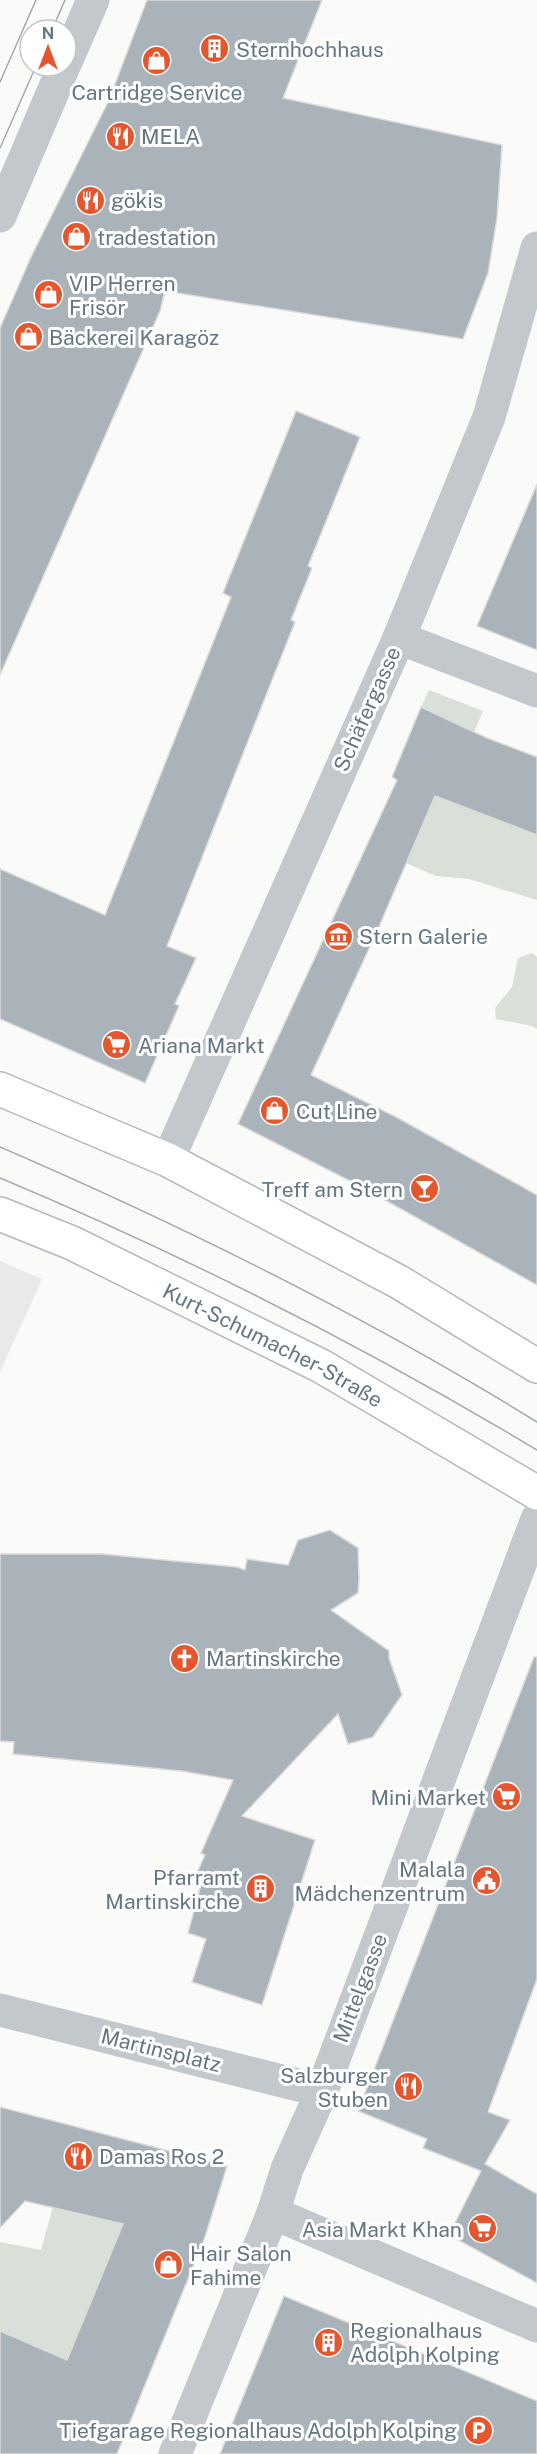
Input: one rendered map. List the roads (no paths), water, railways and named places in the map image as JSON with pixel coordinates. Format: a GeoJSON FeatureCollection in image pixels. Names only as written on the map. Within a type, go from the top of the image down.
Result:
{"type":"FeatureCollection","features":[{"type":"Feature","properties":{"kind":"main road"},"geometry":{"type":"LineString","coordinates":[[0,1089],[168,1160],[399,1282],[537,1366]]}},
{"type":"Feature","properties":{"kind":"main road","name":"Kurt-Schumacher-Straße"},"geometry":{"type":"LineString","coordinates":[[0,1214],[72,1243],[321,1366],[537,1493]]}},
{"type":"Feature","properties":{"kind":"street"},"geometry":{"type":"LineString","coordinates":[[78,34],[93,0]]}},
{"type":"Feature","properties":{"kind":"street"},"geometry":{"type":"LineString","coordinates":[[0,216],[59,78]]}},
{"type":"Feature","properties":{"kind":"street","name":"Schäfergasse"},"geometry":{"type":"LineString","coordinates":[[168,1160],[399,638],[489,417],[537,248]]}},
{"type":"Feature","properties":{"kind":"street"},"geometry":{"type":"LineString","coordinates":[[399,638],[537,691]]}},
{"type":"Feature","properties":{"kind":"street","name":"Mittelgasse"},"geometry":{"type":"LineString","coordinates":[[175,2454],[273,2213],[287,2169],[322,2091],[537,1519]]}},
{"type":"Feature","properties":{"kind":"street","name":"Martinsplatz"},"geometry":{"type":"LineString","coordinates":[[0,2010],[322,2091]]}},
{"type":"Feature","properties":{"kind":"street"},"geometry":{"type":"LineString","coordinates":[[273,2213],[537,2326]]}},
{"type":"Feature","properties":{"kind":"tram line"},"geometry":{"type":"LineString","coordinates":[[0,82],[36,0]]}},
{"type":"Feature","properties":{"kind":"tram line"},"geometry":{"type":"LineString","coordinates":[[57,18],[65,0]]}},
{"type":"Feature","properties":{"kind":"tram line"},"geometry":{"type":"LineString","coordinates":[[0,148],[31,78]]}},
{"type":"Feature","properties":{"kind":"tram line"},"geometry":{"type":"LineString","coordinates":[[0,1147],[138,1209],[274,1275],[407,1346],[537,1422]]}},
{"type":"Feature","properties":{"kind":"tram line"},"geometry":{"type":"LineString","coordinates":[[0,1178],[138,1239],[274,1305],[407,1375],[537,1450]]}},
{"type":"Feature","properties":{"kind":"place","name":"Sternhochhaus"},"geometry":{"type":"Point","coordinates":[215,49]}},
{"type":"Feature","properties":{"kind":"place","name":"Cartridge Service"},"geometry":{"type":"Point","coordinates":[157,61]}},
{"type":"Feature","properties":{"kind":"place","name":"MELA"},"geometry":{"type":"Point","coordinates":[120,136]}},
{"type":"Feature","properties":{"kind":"place","name":"gökis"},"geometry":{"type":"Point","coordinates":[90,200]}},
{"type":"Feature","properties":{"kind":"place","name":"tradestation"},"geometry":{"type":"Point","coordinates":[76,237]}},
{"type":"Feature","properties":{"kind":"place","name":"VIP Herren Frisör"},"geometry":{"type":"Point","coordinates":[48,295]}},
{"type":"Feature","properties":{"kind":"place","name":"Bäckerei Karagöz"},"geometry":{"type":"Point","coordinates":[28,337]}},
{"type":"Feature","properties":{"kind":"place","name":"Stern Galerie"},"geometry":{"type":"Point","coordinates":[338,936]}},
{"type":"Feature","properties":{"kind":"place","name":"Ariana Markt"},"geometry":{"type":"Point","coordinates":[117,1045]}},
{"type":"Feature","properties":{"kind":"place","name":"Cut Line"},"geometry":{"type":"Point","coordinates":[275,1111]}},
{"type":"Feature","properties":{"kind":"place","name":"Treff am Stern"},"geometry":{"type":"Point","coordinates":[424,1189]}},
{"type":"Feature","properties":{"kind":"place","name":"Martinskirche"},"geometry":{"type":"Point","coordinates":[185,1658]}},
{"type":"Feature","properties":{"kind":"place","name":"Mini Market"},"geometry":{"type":"Point","coordinates":[507,1797]}},
{"type":"Feature","properties":{"kind":"place","name":"Malala Mädchenzentrum"},"geometry":{"type":"Point","coordinates":[486,1881]}},
{"type":"Feature","properties":{"kind":"place","name":"Pfarramt Martinskirche"},"geometry":{"type":"Point","coordinates":[261,1889]}},
{"type":"Feature","properties":{"kind":"place","name":"Salzburger Stuben"},"geometry":{"type":"Point","coordinates":[409,2087]}},
{"type":"Feature","properties":{"kind":"place","name":"Damas Ros 2"},"geometry":{"type":"Point","coordinates":[78,2156]}},
{"type":"Feature","properties":{"kind":"place","name":"Asia Markt Khan"},"geometry":{"type":"Point","coordinates":[483,2229]}},
{"type":"Feature","properties":{"kind":"place","name":"Hair Salon Fahime"},"geometry":{"type":"Point","coordinates":[169,2265]}},
{"type":"Feature","properties":{"kind":"place","name":"Regionalhaus Adolph Kolping"},"geometry":{"type":"Point","coordinates":[329,2342]}},
{"type":"Feature","properties":{"kind":"place","name":"Tiefgarage Regionalhaus Adolph Kolping"},"geometry":{"type":"Point","coordinates":[478,2430]}}]}
